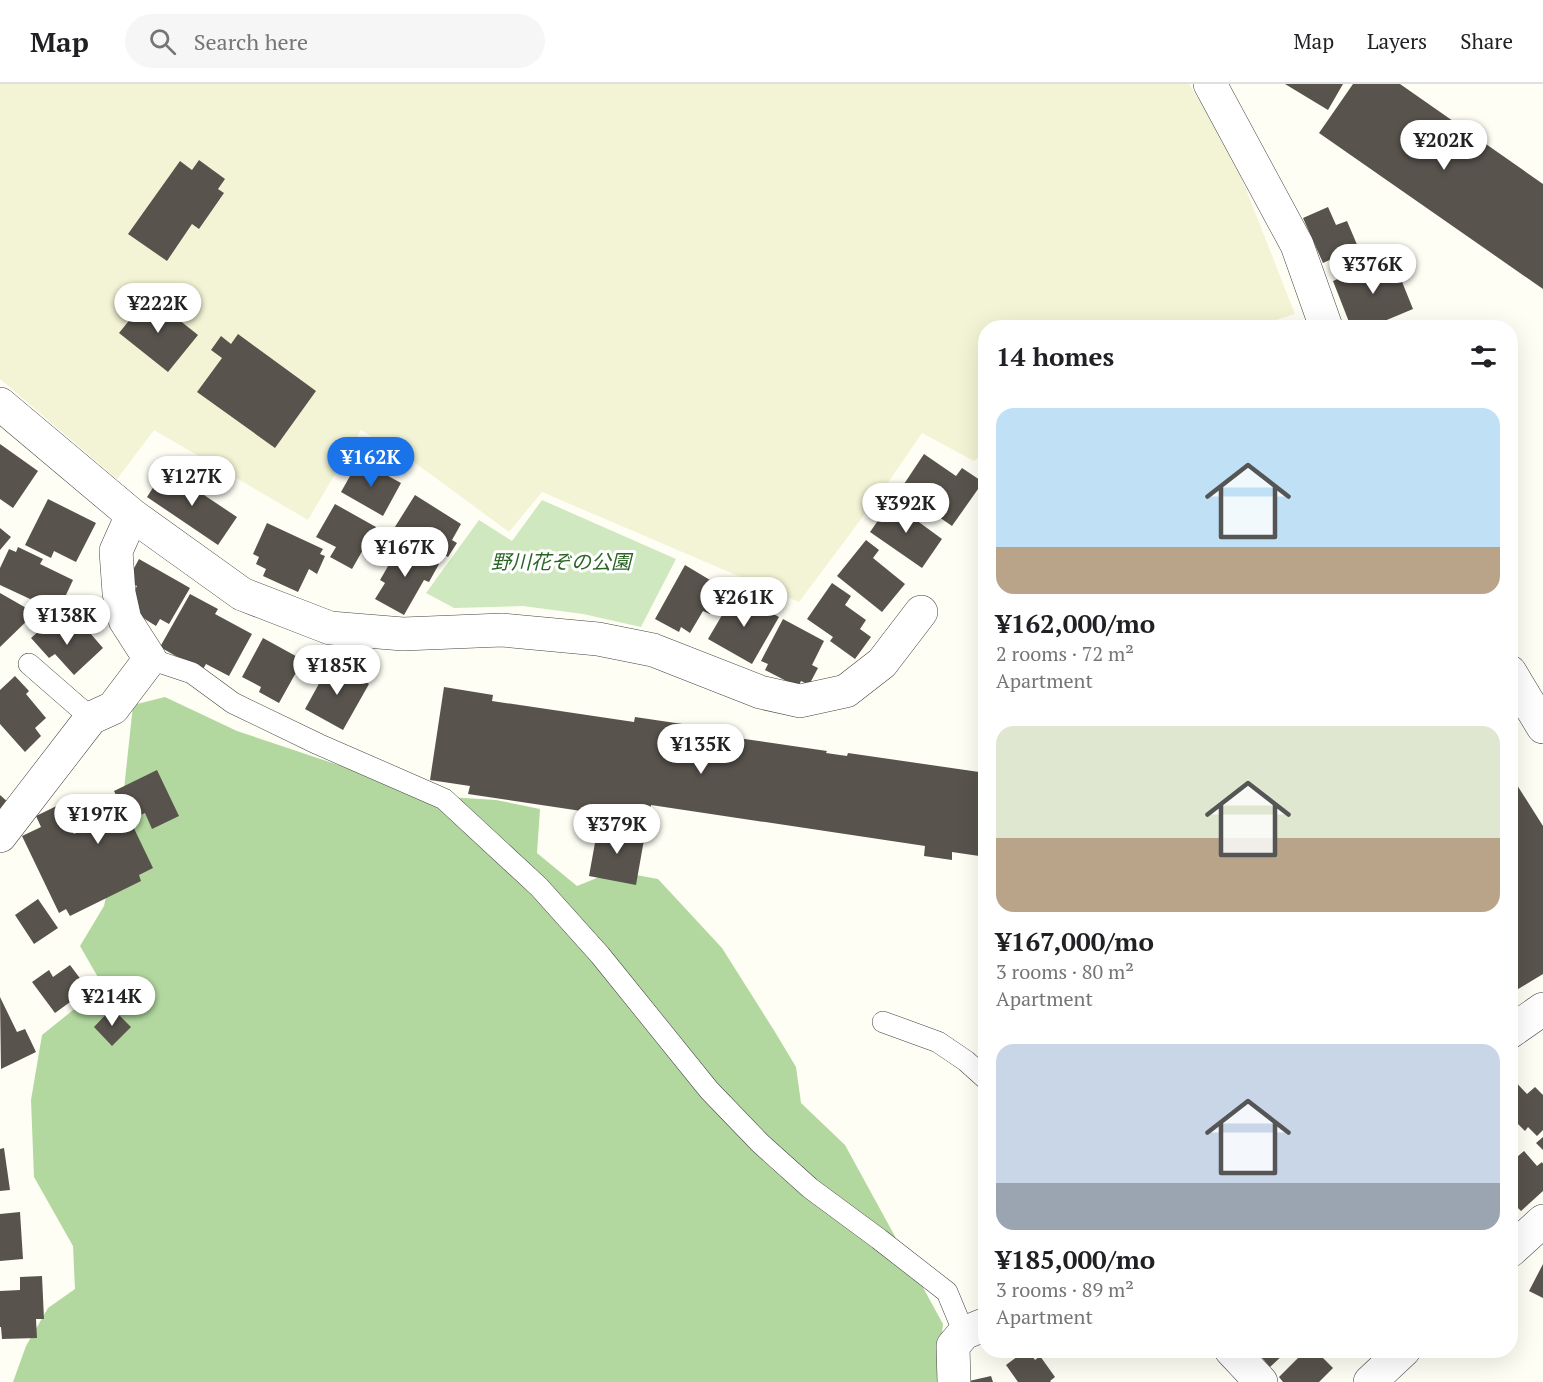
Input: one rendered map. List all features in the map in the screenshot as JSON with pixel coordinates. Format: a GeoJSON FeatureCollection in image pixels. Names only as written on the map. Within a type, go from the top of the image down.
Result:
{"type":"FeatureCollection","features":[{"type":"Feature","properties":{"kind":"street"},"geometry":{"type":"LineString","coordinates":[[1210,84],[1297,245],[1324,320]]}},
{"type":"Feature","properties":{"kind":"street"},"geometry":{"type":"LineString","coordinates":[[0,404],[132,515],[242,594],[330,628],[403,634],[502,630],[598,639],[652,650],[760,692],[800,701],[846,691],[882,663],[921,612]]}},
{"type":"Feature","properties":{"kind":"street"},"geometry":{"type":"LineString","coordinates":[[0,836],[91,718],[112,708],[150,659],[125,620],[119,593],[116,551],[132,515]]}},
{"type":"Feature","properties":{"kind":"street"},"geometry":{"type":"LineString","coordinates":[[1518,685],[1543,727]]}},
{"type":"Feature","properties":{"kind":"street"},"geometry":{"type":"LineString","coordinates":[[1518,1026],[1543,1009]]}},
{"type":"Feature","properties":{"kind":"street"},"geometry":{"type":"LineString","coordinates":[[1518,1244],[1543,1221]]}},
{"type":"Feature","properties":{"kind":"street"},"geometry":{"type":"LineString","coordinates":[[954,1382],[953,1346],[975,1328]]}},
{"type":"Feature","properties":{"kind":"street"},"geometry":{"type":"LineString","coordinates":[[1238,1358],[1261,1382]]}},
{"type":"Feature","properties":{"kind":"street"},"geometry":{"type":"LineString","coordinates":[[1370,1382],[1396,1358]]}},
{"type":"Feature","properties":{"kind":"lane"},"geometry":{"type":"LineString","coordinates":[[150,659],[192,673],[233,703],[318,744],[444,799],[539,888],[600,955],[710,1090],[760,1143],[810,1188],[946,1292],[975,1328]]}},
{"type":"Feature","properties":{"kind":"lane"},"geometry":{"type":"LineString","coordinates":[[29,664],[91,718]]}},
{"type":"Feature","properties":{"kind":"lane"},"geometry":{"type":"LineString","coordinates":[[883,1022],[938,1042],[978,1072]]}},
{"type":"Feature","properties":{"kind":"green space"},"geometry":{"type":"Polygon","coordinates":[[[0,84],[1189,84],[1231,151],[1295,314],[1276,320],[978,320],[978,458],[974,461],[922,433],[885,487],[799,602],[542,492],[509,532],[414,462],[361,430],[308,520],[154,430],[117,479],[0,379],[0,84]]]}},
{"type":"Feature","properties":{"kind":"green space","name":"野川花ぞの公園"},"geometry":{"type":"Polygon","coordinates":[[[542,500],[676,559],[641,627],[583,614],[523,606],[454,608],[426,593],[479,520],[512,541],[542,500]]]}},
{"type":"Feature","properties":{"kind":"green space"},"geometry":{"type":"Polygon","coordinates":[[[165,697],[237,731],[431,796],[496,800],[540,809],[537,853],[577,886],[614,871],[658,879],[722,948],[796,1067],[801,1103],[845,1145],[943,1324],[939,1382],[13,1382],[26,1346],[48,1308],[75,1289],[73,1246],[34,1177],[31,1100],[42,1035],[103,986],[80,946],[104,906],[119,836],[133,705],[165,697]]]}},
{"type":"Feature","properties":{"kind":"building"},"geometry":{"type":"Polygon","coordinates":[[[1285,84],[1343,84],[1328,110],[1285,84]]]}},
{"type":"Feature","properties":{"kind":"building"},"geometry":{"type":"Polygon","coordinates":[[[1353,84],[1400,84],[1543,184],[1543,289],[1319,133],[1353,84]]]}},
{"type":"Feature","properties":{"kind":"building"},"geometry":{"type":"Polygon","coordinates":[[[199,160],[225,179],[218,189],[224,193],[199,229],[192,224],[167,261],[128,234],[180,161],[192,170],[199,160]]]}},
{"type":"Feature","properties":{"kind":"building"},"geometry":{"type":"Polygon","coordinates":[[[1328,207],[1336,225],[1347,221],[1358,247],[1323,263],[1303,218],[1328,207]]]}},
{"type":"Feature","properties":{"kind":"building"},"geometry":{"type":"Polygon","coordinates":[[[1392,257],[1413,309],[1387,320],[1348,320],[1333,281],[1392,257]]]}},
{"type":"Feature","properties":{"kind":"building"},"geometry":{"type":"Polygon","coordinates":[[[149,296],[198,335],[168,372],[119,333],[149,296]]]}},
{"type":"Feature","properties":{"kind":"building"},"geometry":{"type":"Polygon","coordinates":[[[238,334],[316,391],[275,448],[197,392],[222,358],[211,350],[221,336],[231,344],[238,334]]]}},
{"type":"Feature","properties":{"kind":"building"},"geometry":{"type":"Polygon","coordinates":[[[0,444],[38,471],[13,508],[0,499],[0,444]]]}},
{"type":"Feature","properties":{"kind":"building"},"geometry":{"type":"Polygon","coordinates":[[[924,454],[956,476],[962,468],[978,479],[978,489],[952,526],[900,490],[924,454]]]}},
{"type":"Feature","properties":{"kind":"building"},"geometry":{"type":"Polygon","coordinates":[[[359,460],[401,483],[383,516],[341,492],[359,460]]]}},
{"type":"Feature","properties":{"kind":"building"},"geometry":{"type":"Polygon","coordinates":[[[165,469],[237,517],[218,545],[147,497],[165,469]]]}},
{"type":"Feature","properties":{"kind":"building"},"geometry":{"type":"Polygon","coordinates":[[[415,495],[461,524],[452,540],[457,543],[448,557],[428,545],[425,550],[393,530],[415,495]]]}},
{"type":"Feature","properties":{"kind":"building"},"geometry":{"type":"Polygon","coordinates":[[[48,499],[96,523],[76,562],[54,551],[51,558],[25,545],[48,499]]]}},
{"type":"Feature","properties":{"kind":"building"},"geometry":{"type":"Polygon","coordinates":[[[893,499],[914,514],[912,517],[942,539],[922,568],[870,532],[893,499]]]}},
{"type":"Feature","properties":{"kind":"building"},"geometry":{"type":"Polygon","coordinates":[[[335,504],[376,527],[352,569],[330,557],[336,547],[316,537],[335,504]]]}},
{"type":"Feature","properties":{"kind":"building"},"geometry":{"type":"Polygon","coordinates":[[[267,523],[323,549],[320,554],[325,556],[317,574],[309,569],[298,592],[263,576],[266,569],[256,564],[259,557],[253,554],[267,523]]]}},
{"type":"Feature","properties":{"kind":"building"},"geometry":{"type":"Polygon","coordinates":[[[0,528],[11,537],[0,550],[0,528]]]}},
{"type":"Feature","properties":{"kind":"building"},"geometry":{"type":"Polygon","coordinates":[[[866,540],[879,550],[873,558],[905,584],[882,612],[837,576],[866,540]]]}},
{"type":"Feature","properties":{"kind":"building"},"geometry":{"type":"Polygon","coordinates":[[[402,542],[439,564],[429,582],[424,580],[404,615],[375,599],[385,583],[380,580],[402,542]]]}},
{"type":"Feature","properties":{"kind":"building"},"geometry":{"type":"Polygon","coordinates":[[[18,547],[43,559],[40,564],[73,580],[58,612],[0,585],[0,568],[9,549],[16,552],[18,547]]]}},
{"type":"Feature","properties":{"kind":"building"},"geometry":{"type":"Polygon","coordinates":[[[139,559],[190,588],[169,624],[160,619],[156,626],[132,611],[130,599],[137,586],[127,581],[139,559]]]}},
{"type":"Feature","properties":{"kind":"building"},"geometry":{"type":"Polygon","coordinates":[[[685,565],[725,589],[710,614],[703,611],[690,633],[681,627],[679,632],[655,619],[685,565]]]}},
{"type":"Feature","properties":{"kind":"building"},"geometry":{"type":"Polygon","coordinates":[[[832,583],[851,596],[845,605],[866,620],[860,629],[871,637],[855,659],[830,641],[833,637],[807,619],[832,583]]]}},
{"type":"Feature","properties":{"kind":"building"},"geometry":{"type":"Polygon","coordinates":[[[0,593],[35,613],[0,647],[0,593]]]}},
{"type":"Feature","properties":{"kind":"building"},"geometry":{"type":"Polygon","coordinates":[[[735,593],[779,617],[752,664],[708,639],[735,593]]]}},
{"type":"Feature","properties":{"kind":"building"},"geometry":{"type":"Polygon","coordinates":[[[190,594],[218,609],[215,614],[252,634],[229,676],[206,664],[202,671],[160,647],[190,594]]]}},
{"type":"Feature","properties":{"kind":"building"},"geometry":{"type":"Polygon","coordinates":[[[783,619],[824,641],[812,665],[818,668],[809,685],[801,681],[798,687],[765,670],[768,664],[761,661],[783,619]]]}},
{"type":"Feature","properties":{"kind":"building"},"geometry":{"type":"Polygon","coordinates":[[[51,620],[61,633],[90,633],[103,648],[74,675],[55,654],[49,658],[31,638],[51,620]]]}},
{"type":"Feature","properties":{"kind":"building"},"geometry":{"type":"Polygon","coordinates":[[[263,638],[303,660],[279,703],[259,692],[261,687],[242,677],[263,638]]]}},
{"type":"Feature","properties":{"kind":"building"},"geometry":{"type":"Polygon","coordinates":[[[331,662],[369,684],[343,730],[305,709],[331,662]]]}},
{"type":"Feature","properties":{"kind":"building"},"geometry":{"type":"Polygon","coordinates":[[[15,676],[29,691],[26,694],[46,718],[35,728],[41,736],[25,752],[0,724],[0,690],[15,676]]]}},
{"type":"Feature","properties":{"kind":"building"},"geometry":{"type":"Polygon","coordinates":[[[444,687],[493,695],[492,701],[634,722],[635,717],[689,725],[689,731],[827,751],[826,753],[847,756],[848,753],[978,772],[978,856],[952,852],[952,860],[924,856],[925,846],[651,805],[648,821],[468,794],[470,786],[430,780],[444,687]]]}},
{"type":"Feature","properties":{"kind":"building"},"geometry":{"type":"Polygon","coordinates":[[[157,770],[179,816],[152,829],[145,813],[130,820],[153,868],[139,875],[141,881],[70,916],[66,909],[59,913],[22,836],[41,827],[36,816],[71,799],[83,823],[72,828],[74,834],[91,825],[86,816],[119,801],[114,791],[157,770]]]}},
{"type":"Feature","properties":{"kind":"building"},"geometry":{"type":"Polygon","coordinates":[[[1518,787],[1543,826],[1543,974],[1518,989],[1518,787]]]}},
{"type":"Feature","properties":{"kind":"building"},"geometry":{"type":"Polygon","coordinates":[[[0,795],[9,803],[0,813],[0,795]]]}},
{"type":"Feature","properties":{"kind":"building"},"geometry":{"type":"Polygon","coordinates":[[[598,826],[645,834],[636,885],[589,876],[598,826]]]}},
{"type":"Feature","properties":{"kind":"building"},"geometry":{"type":"Polygon","coordinates":[[[38,899],[58,928],[34,944],[15,915],[38,899]]]}},
{"type":"Feature","properties":{"kind":"building"},"geometry":{"type":"Polygon","coordinates":[[[70,965],[88,989],[55,1013],[32,982],[49,970],[53,977],[70,965]]]}},
{"type":"Feature","properties":{"kind":"building"},"geometry":{"type":"Polygon","coordinates":[[[0,997],[17,1032],[25,1029],[36,1052],[1,1069],[0,997]]]}},
{"type":"Feature","properties":{"kind":"building"},"geometry":{"type":"Polygon","coordinates":[[[112,1008],[131,1027],[112,1046],[94,1027],[112,1008]]]}},
{"type":"Feature","properties":{"kind":"building"},"geometry":{"type":"Polygon","coordinates":[[[1518,1084],[1527,1094],[1535,1087],[1543,1095],[1543,1130],[1537,1136],[1528,1127],[1525,1131],[1518,1124],[1518,1084]]]}},
{"type":"Feature","properties":{"kind":"building"},"geometry":{"type":"Polygon","coordinates":[[[1543,1137],[1543,1150],[1536,1143],[1543,1137]]]}},
{"type":"Feature","properties":{"kind":"building"},"geometry":{"type":"Polygon","coordinates":[[[4,1148],[10,1190],[0,1191],[0,1149],[4,1148]]]}},
{"type":"Feature","properties":{"kind":"building"},"geometry":{"type":"Polygon","coordinates":[[[1524,1151],[1537,1166],[1542,1162],[1543,1164],[1543,1191],[1521,1211],[1518,1208],[1518,1156],[1524,1151]]]}},
{"type":"Feature","properties":{"kind":"building"},"geometry":{"type":"Polygon","coordinates":[[[20,1212],[23,1259],[0,1261],[0,1214],[20,1212]]]}},
{"type":"Feature","properties":{"kind":"building"},"geometry":{"type":"Polygon","coordinates":[[[1543,1264],[1543,1298],[1529,1291],[1543,1264]]]}},
{"type":"Feature","properties":{"kind":"building"},"geometry":{"type":"Polygon","coordinates":[[[42,1276],[44,1319],[36,1319],[37,1338],[2,1339],[0,1291],[20,1290],[20,1277],[42,1276]]]}},
{"type":"Feature","properties":{"kind":"building"},"geometry":{"type":"Polygon","coordinates":[[[1015,1358],[1034,1358],[1035,1360],[1041,1358],[1055,1377],[1051,1382],[1018,1382],[1006,1365],[1015,1358]]]}},
{"type":"Feature","properties":{"kind":"building"},"geometry":{"type":"Polygon","coordinates":[[[1262,1358],[1280,1358],[1270,1367],[1262,1358]]]}},
{"type":"Feature","properties":{"kind":"building"},"geometry":{"type":"Polygon","coordinates":[[[1298,1358],[1323,1358],[1333,1368],[1319,1382],[1283,1382],[1279,1377],[1298,1358]]]}},
{"type":"Feature","properties":{"kind":"building"},"geometry":{"type":"Polygon","coordinates":[[[991,1376],[993,1382],[969,1382],[969,1381],[991,1376]]]}}]}
